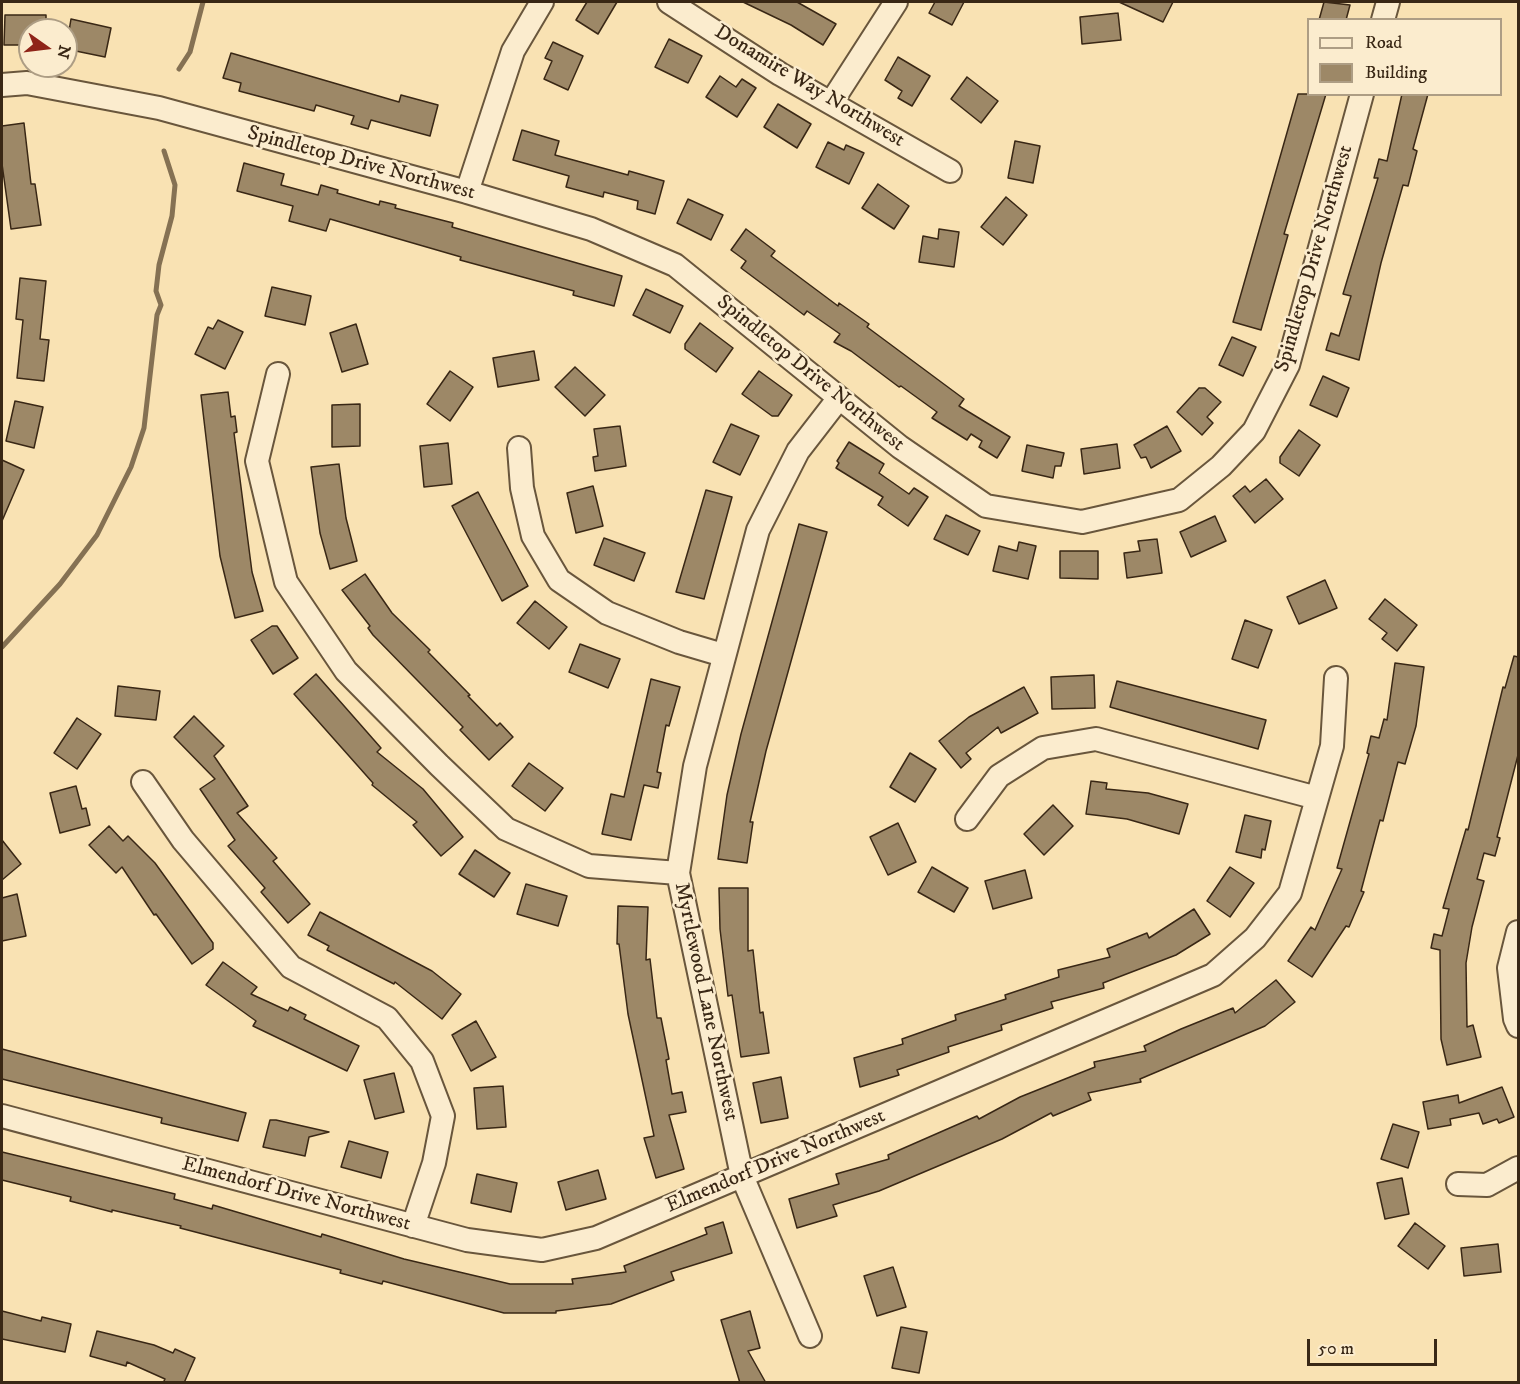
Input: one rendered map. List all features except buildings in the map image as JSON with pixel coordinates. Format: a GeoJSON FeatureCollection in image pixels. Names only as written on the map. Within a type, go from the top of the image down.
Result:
{"type":"FeatureCollection","features":[{"type":"Feature","properties":{"kind":"street"},"geometry":{"type":"LineString","coordinates":[[467,192],[513,51],[542,2]]}},
{"type":"Feature","properties":{"kind":"street","name":"Donamire Way Northwest"},"geometry":{"type":"LineString","coordinates":[[669,2],[780,74],[950,171]]}},
{"type":"Feature","properties":{"kind":"street"},"geometry":{"type":"LineString","coordinates":[[831,103],[896,2]]}},
{"type":"Feature","properties":{"kind":"street"},"geometry":{"type":"LineString","coordinates":[[1384,18],[1388,2]]}},
{"type":"Feature","properties":{"kind":"street","name":"Spindletop Drive Northwest"},"geometry":{"type":"LineString","coordinates":[[2,85],[27,83],[159,108],[467,192],[591,229],[675,265],[900,447],[986,506],[1082,522],[1179,500],[1221,466],[1254,430],[1288,365],[1361,96]]}},
{"type":"Feature","properties":{"kind":"street"},"geometry":{"type":"LineString","coordinates":[[278,374],[257,461],[286,582],[346,671],[439,765],[507,829],[589,866],[678,873]]}},
{"type":"Feature","properties":{"kind":"street","name":"Myrtlewood Lane Northwest"},"geometry":{"type":"LineString","coordinates":[[810,1336],[742,1176],[678,873],[695,766],[758,530],[798,451],[839,398]]}},
{"type":"Feature","properties":{"kind":"street"},"geometry":{"type":"LineString","coordinates":[[519,448],[522,488],[533,536],[559,580],[607,613],[679,642],[723,655]]}},
{"type":"Feature","properties":{"kind":"street","name":"Elmendorf Drive Northwest"},"geometry":{"type":"LineString","coordinates":[[2,1116],[467,1240],[542,1250],[596,1238],[1213,975],[1255,938],[1290,893],[1332,746],[1336,678]]}},
{"type":"Feature","properties":{"kind":"street"},"geometry":{"type":"LineString","coordinates":[[967,819],[999,776],[1043,748],[1096,739],[1317,798]]}},
{"type":"Feature","properties":{"kind":"street"},"geometry":{"type":"LineString","coordinates":[[143,782],[183,840],[291,967],[387,1018],[422,1061],[443,1116],[434,1163],[413,1226]]}},
{"type":"Feature","properties":{"kind":"street"},"geometry":{"type":"LineString","coordinates":[[1518,932],[1509,968],[1515,1019],[1518,1026]]}},
{"type":"Feature","properties":{"kind":"street"},"geometry":{"type":"LineString","coordinates":[[1458,1184],[1488,1185],[1518,1168]]}},
{"type":"Feature","properties":{"kind":"waterway"},"geometry":{"type":"LineString","coordinates":[[179,69],[190,52],[203,2]]}},
{"type":"Feature","properties":{"kind":"waterway"},"geometry":{"type":"LineString","coordinates":[[2,647],[60,584],[97,535],[131,467],[144,428],[157,315],[161,305],[156,291],[159,265],[172,216],[175,185],[164,151]]}}]}
